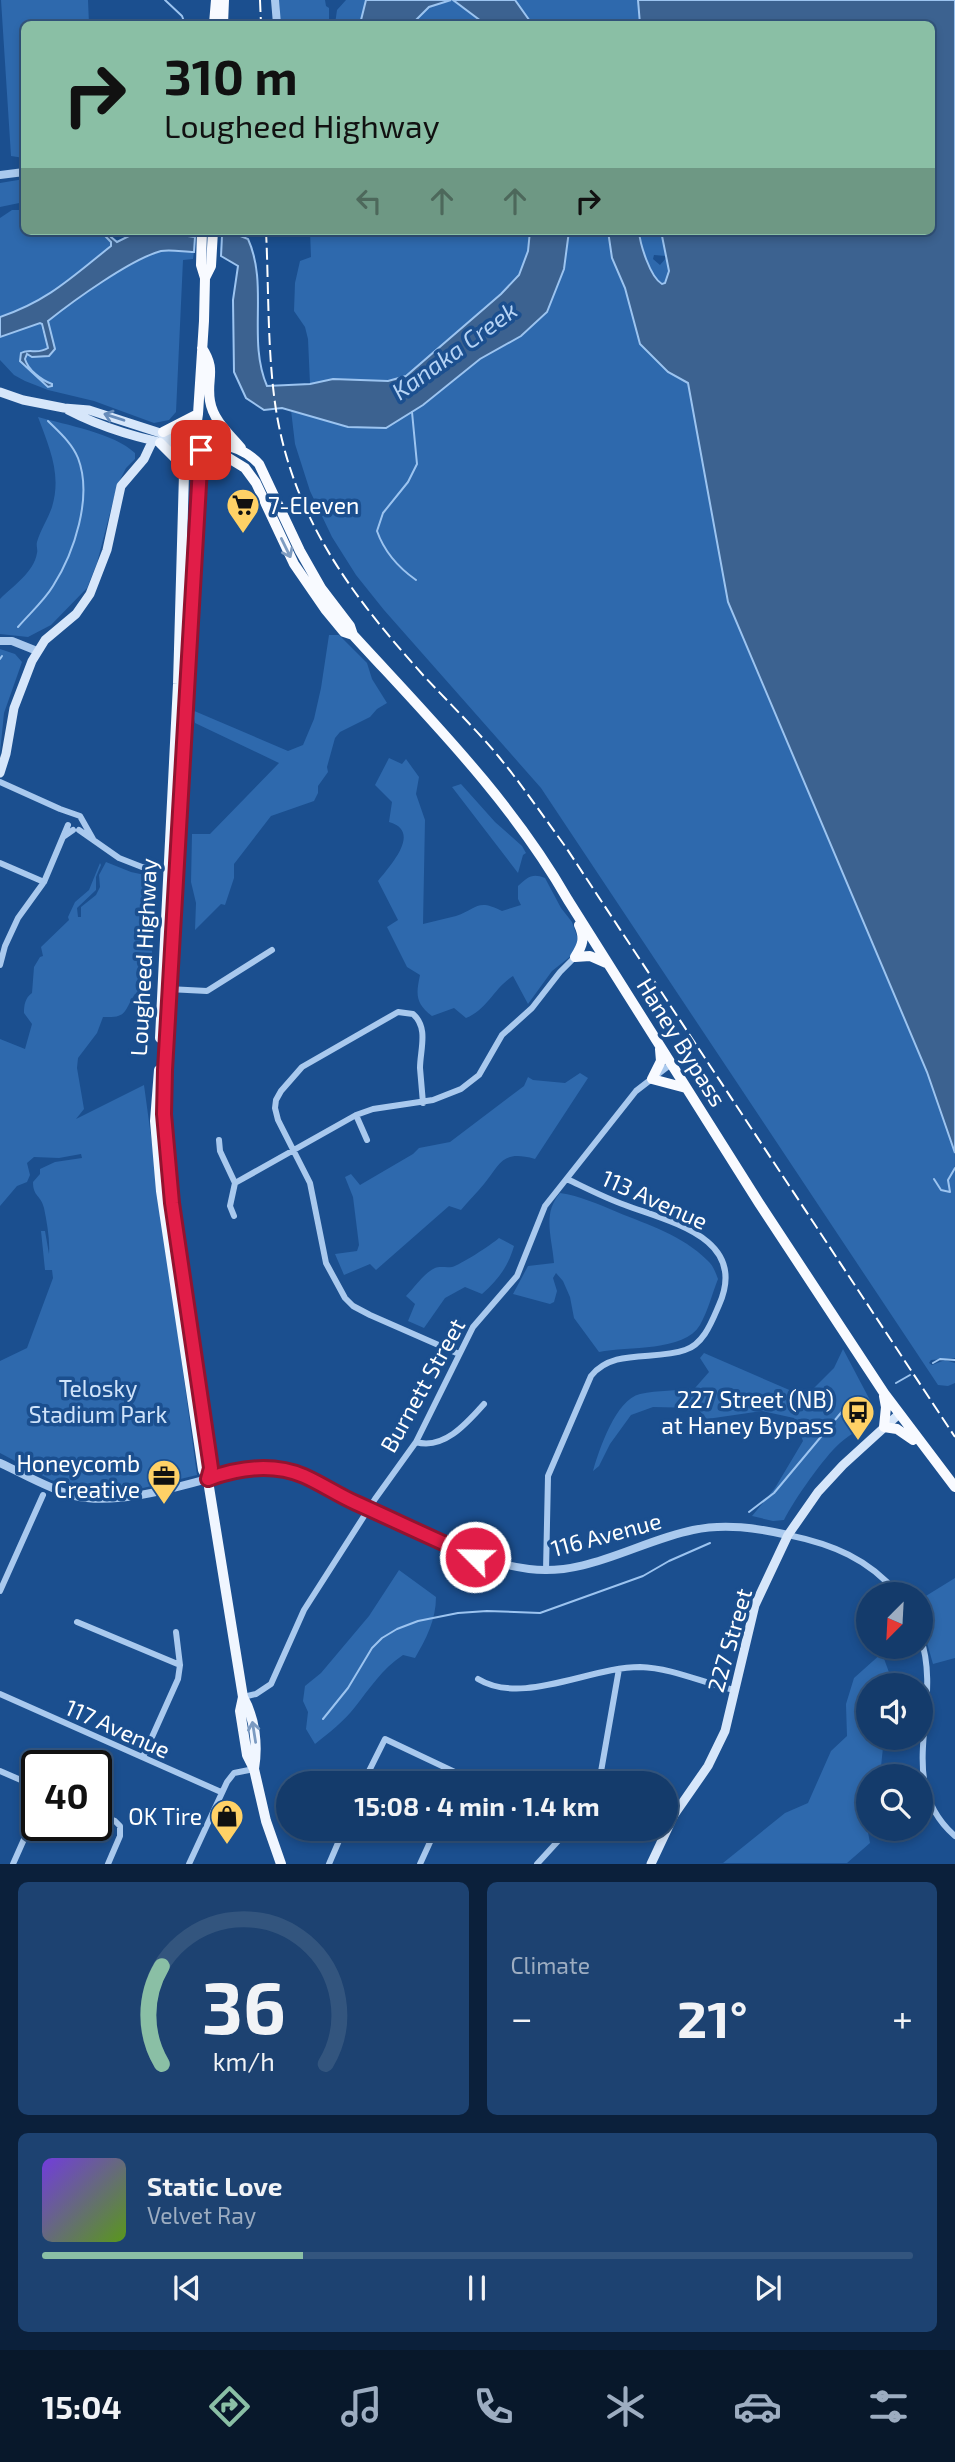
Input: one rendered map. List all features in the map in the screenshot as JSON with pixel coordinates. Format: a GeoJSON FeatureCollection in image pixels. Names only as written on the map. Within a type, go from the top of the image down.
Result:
{"type":"FeatureCollection","features":[{"type":"Feature","properties":{"kind":"highway"},"geometry":{"type":"LineString","coordinates":[[214,21],[216,0]]}},
{"type":"Feature","properties":{"kind":"highway"},"geometry":{"type":"LineString","coordinates":[[223,21],[224,0]]}},
{"type":"Feature","properties":{"kind":"highway","name":"Lougheed Highway"},"geometry":{"type":"LineString","coordinates":[[202,235],[206,265]]}},
{"type":"Feature","properties":{"kind":"highway","name":"Lougheed Highway"},"geometry":{"type":"LineString","coordinates":[[194,443],[206,265],[212,235]]}},
{"type":"Feature","properties":{"kind":"highway","name":"Haney Bypass"},"geometry":{"type":"LineString","coordinates":[[202,348],[211,361],[209,394],[212,407],[221,425],[242,450],[259,464],[300,551],[321,588],[351,626],[353,635],[500,798],[544,858],[686,1088],[884,1393],[955,1486]]}},
{"type":"Feature","properties":{"kind":"highway"},"geometry":{"type":"LineString","coordinates":[[158,439],[198,414]]}},
{"type":"Feature","properties":{"kind":"highway"},"geometry":{"type":"LineString","coordinates":[[194,443],[226,445],[242,450]]}},
{"type":"Feature","properties":{"kind":"highway","name":"Haney Bypass"},"geometry":{"type":"LineString","coordinates":[[194,443],[222,454],[240,464],[249,473],[294,564],[344,632],[353,635]]}},
{"type":"Feature","properties":{"kind":"highway"},"geometry":{"type":"LineString","coordinates":[[199,474],[222,454]]}},
{"type":"Feature","properties":{"kind":"highway"},"geometry":{"type":"LineString","coordinates":[[568,900],[584,936],[582,948],[575,957]]}},
{"type":"Feature","properties":{"kind":"highway"},"geometry":{"type":"LineString","coordinates":[[575,957],[598,958],[607,963]]}},
{"type":"Feature","properties":{"kind":"highway"},"geometry":{"type":"LineString","coordinates":[[660,1046],[661,1061],[652,1079],[686,1088]]}},
{"type":"Feature","properties":{"kind":"highway"},"geometry":{"type":"LineString","coordinates":[[884,1393],[884,1427],[897,1429],[912,1439],[955,1492]]}},
{"type":"Feature","properties":{"kind":"main road"},"geometry":{"type":"LineString","coordinates":[[0,392],[23,400],[89,410],[158,439],[194,443],[193,481],[198,491]]}},
{"type":"Feature","properties":{"kind":"main road"},"geometry":{"type":"LineString","coordinates":[[158,439],[179,462],[184,474]]}},
{"type":"Feature","properties":{"kind":"main road"},"geometry":{"type":"LineString","coordinates":[[0,773],[17,697],[37,652],[50,635],[76,614],[90,594],[107,550],[121,486],[158,439]]}},
{"type":"Feature","properties":{"kind":"main road","name":"Lougheed Highway"},"geometry":{"type":"LineString","coordinates":[[194,443],[199,474],[173,869],[164,1114],[172,1203],[211,1468],[208,1479],[243,1697],[240,1711],[244,1740],[281,1864]]}},
{"type":"Feature","properties":{"kind":"main road","name":"Lougheed Highway"},"geometry":{"type":"LineString","coordinates":[[173,869],[184,474],[194,443]]}},
{"type":"Feature","properties":{"kind":"main road","name":"227 Street"},"geometry":{"type":"LineString","coordinates":[[651,1864],[674,1815],[708,1766],[725,1731],[755,1605],[788,1535],[818,1492],[856,1452],[900,1414]]}},
{"type":"Feature","properties":{"kind":"street"},"geometry":{"type":"LineString","coordinates":[[275,0],[276,21]]}},
{"type":"Feature","properties":{"kind":"street"},"geometry":{"type":"LineString","coordinates":[[0,174],[21,172]]}},
{"type":"Feature","properties":{"kind":"street"},"geometry":{"type":"LineString","coordinates":[[0,641],[12,641],[37,652]]}},
{"type":"Feature","properties":{"kind":"street"},"geometry":{"type":"LineString","coordinates":[[0,782],[82,817],[63,837],[44,882],[3,945],[0,965]]}},
{"type":"Feature","properties":{"kind":"street"},"geometry":{"type":"LineString","coordinates":[[60,809],[74,826],[119,858],[142,867],[173,869]]}},
{"type":"Feature","properties":{"kind":"street"},"geometry":{"type":"LineString","coordinates":[[74,826],[70,817],[75,815]]}},
{"type":"Feature","properties":{"kind":"street"},"geometry":{"type":"LineString","coordinates":[[0,863],[44,882]]}},
{"type":"Feature","properties":{"kind":"street"},"geometry":{"type":"LineString","coordinates":[[167,989],[207,991],[272,950]]}},
{"type":"Feature","properties":{"kind":"street"},"geometry":{"type":"LineString","coordinates":[[235,1183],[356,1115],[423,1103],[461,1089],[479,1075],[502,1035],[532,1007],[575,957]]}},
{"type":"Feature","properties":{"kind":"street"},"geometry":{"type":"LineString","coordinates":[[423,1103],[420,1065],[423,1032],[418,1019],[406,1012],[398,1012],[302,1067],[281,1091],[275,1104],[278,1120],[295,1149],[313,1194],[326,1263],[345,1298],[361,1310],[459,1354]]}},
{"type":"Feature","properties":{"kind":"street","name":"Burnett Street"},"geometry":{"type":"LineString","coordinates":[[243,1697],[256,1694],[271,1684],[304,1610],[369,1508],[416,1442],[477,1321],[517,1276],[539,1217],[636,1091],[671,1064]]}},
{"type":"Feature","properties":{"kind":"street"},"geometry":{"type":"LineString","coordinates":[[356,1115],[367,1140]]}},
{"type":"Feature","properties":{"kind":"street"},"geometry":{"type":"LineString","coordinates":[[219,1140],[220,1152],[235,1183],[230,1206],[234,1216]]}},
{"type":"Feature","properties":{"kind":"street","name":"113 Avenue"},"geometry":{"type":"LineString","coordinates":[[547,1571],[548,1476],[586,1385],[598,1368],[615,1360],[671,1355],[690,1349],[698,1343],[708,1329],[724,1290],[725,1275],[721,1260],[710,1242],[699,1234],[567,1179]]}},
{"type":"Feature","properties":{"kind":"street"},"geometry":{"type":"LineString","coordinates":[[416,1442],[427,1444],[450,1436],[484,1404]]}},
{"type":"Feature","properties":{"kind":"street","name":"116 Avenue"},"geometry":{"type":"LineString","coordinates":[[0,1463],[62,1491],[97,1499],[127,1497],[240,1470],[286,1471],[304,1476],[475,1557],[512,1567],[547,1571],[578,1566],[699,1528],[729,1526],[822,1543],[853,1556],[886,1582]]}},
{"type":"Feature","properties":{"kind":"street"},"geometry":{"type":"LineString","coordinates":[[0,1591],[43,1495]]}},
{"type":"Feature","properties":{"kind":"street"},"geometry":{"type":"LineString","coordinates":[[77,1622],[180,1665]]}},
{"type":"Feature","properties":{"kind":"street"},"geometry":{"type":"LineString","coordinates":[[143,1758],[178,1679],[180,1665],[176,1632]]}},
{"type":"Feature","properties":{"kind":"street"},"geometry":{"type":"LineString","coordinates":[[927,1659],[929,1680],[922,1779],[932,1809],[955,1836]]}},
{"type":"Feature","properties":{"kind":"street"},"geometry":{"type":"LineString","coordinates":[[478,1679],[495,1687],[520,1689],[639,1667],[668,1670],[734,1690]]}},
{"type":"Feature","properties":{"kind":"street"},"geometry":{"type":"LineString","coordinates":[[601,1771],[619,1669]]}},
{"type":"Feature","properties":{"kind":"street","name":"117 Avenue"},"geometry":{"type":"LineString","coordinates":[[0,1694],[222,1792]]}},
{"type":"Feature","properties":{"kind":"street"},"geometry":{"type":"LineString","coordinates":[[369,1771],[385,1739],[452,1771]]}},
{"type":"Feature","properties":{"kind":"street"},"geometry":{"type":"LineString","coordinates":[[189,1864],[232,1775],[254,1769]]}},
{"type":"Feature","properties":{"kind":"street"},"geometry":{"type":"LineString","coordinates":[[0,1772],[21,1781]]}},
{"type":"Feature","properties":{"kind":"street"},"geometry":{"type":"LineString","coordinates":[[108,1864],[120,1836],[120,1826],[112,1820]]}},
{"type":"Feature","properties":{"kind":"street"},"geometry":{"type":"LineString","coordinates":[[13,1864],[23,1841]]}},
{"type":"Feature","properties":{"kind":"street"},"geometry":{"type":"LineString","coordinates":[[329,1864],[339,1841]]}},
{"type":"Feature","properties":{"kind":"street"},"geometry":{"type":"LineString","coordinates":[[420,1864],[431,1841]]}},
{"type":"Feature","properties":{"kind":"street"},"geometry":{"type":"LineString","coordinates":[[537,1864],[557,1841]]}},
{"type":"Feature","properties":{"kind":"green space"},"geometry":{"type":"Polygon","coordinates":[[[1,0],[88,0],[89,21],[21,21],[21,158],[11,156],[1,0]]]}},
{"type":"Feature","properties":{"kind":"green space"},"geometry":{"type":"Polygon","coordinates":[[[279,0],[325,0],[329,8],[329,21],[280,21],[279,0]]]}},
{"type":"Feature","properties":{"kind":"green space"},"geometry":{"type":"Polygon","coordinates":[[[346,0],[366,0],[361,21],[335,21],[337,10],[346,0]]]}},
{"type":"Feature","properties":{"kind":"green space"},"geometry":{"type":"Polygon","coordinates":[[[408,0],[469,0],[486,21],[398,21],[408,0]]]}},
{"type":"Feature","properties":{"kind":"green space"},"geometry":{"type":"Polygon","coordinates":[[[515,0],[638,0],[640,21],[530,21],[515,0]]]}},
{"type":"Feature","properties":{"kind":"green space"},"geometry":{"type":"Polygon","coordinates":[[[21,180],[21,203],[0,207],[0,183],[21,180]]]}},
{"type":"Feature","properties":{"kind":"green space"},"geometry":{"type":"Polygon","coordinates":[[[12,210],[19,210],[21,235],[104,235],[111,242],[111,246],[50,295],[30,307],[0,317],[0,218],[12,210]]]}},
{"type":"Feature","properties":{"kind":"green space"},"geometry":{"type":"Polygon","coordinates":[[[310,235],[530,235],[528,251],[519,275],[501,294],[406,377],[388,381],[333,379],[310,384],[308,339],[305,327],[294,311],[295,283],[300,261],[311,257],[310,235]]]}},
{"type":"Feature","properties":{"kind":"green space"},"geometry":{"type":"Polygon","coordinates":[[[568,235],[609,235],[612,258],[625,288],[668,372],[688,383],[728,602],[927,1072],[955,1153],[955,1358],[931,1360],[929,1363],[932,1365],[945,1360],[955,1363],[955,1383],[948,1386],[938,1385],[541,788],[356,575],[332,537],[310,491],[295,444],[291,410],[348,427],[386,428],[423,405],[480,359],[521,336],[564,269],[568,235]]]}},
{"type":"Feature","properties":{"kind":"green space"},"geometry":{"type":"Polygon","coordinates":[[[662,235],[666,256],[654,255],[653,259],[660,265],[666,258],[669,271],[665,283],[657,281],[651,270],[640,237],[662,235]]]}},
{"type":"Feature","properties":{"kind":"green space"},"geometry":{"type":"Polygon","coordinates":[[[164,250],[194,252],[193,259],[183,260],[176,412],[169,420],[154,423],[94,401],[48,390],[14,375],[0,360],[0,337],[40,323],[48,348],[39,353],[25,350],[20,356],[22,363],[48,387],[50,383],[41,379],[30,368],[26,354],[53,352],[55,349],[48,321],[103,281],[164,250]]]}},
{"type":"Feature","properties":{"kind":"green space"},"geometry":{"type":"Polygon","coordinates":[[[38,417],[89,430],[115,440],[135,453],[135,459],[126,468],[117,486],[97,563],[87,588],[51,625],[28,637],[0,634],[0,599],[32,566],[37,553],[37,542],[55,495],[53,461],[38,417]]]}},
{"type":"Feature","properties":{"kind":"green space"},"geometry":{"type":"Polygon","coordinates":[[[329,635],[339,635],[367,663],[372,679],[387,703],[370,717],[340,732],[335,738],[328,772],[318,786],[314,801],[271,816],[234,864],[234,878],[225,905],[221,904],[195,930],[196,903],[191,882],[192,834],[210,834],[279,763],[195,723],[192,710],[288,751],[303,745],[314,719],[329,635]]]}},
{"type":"Feature","properties":{"kind":"green space"},"geometry":{"type":"Polygon","coordinates":[[[0,649],[15,654],[22,662],[4,713],[0,753],[0,649]]]}},
{"type":"Feature","properties":{"kind":"green space"},"geometry":{"type":"Polygon","coordinates":[[[389,758],[402,764],[406,759],[419,777],[416,794],[425,820],[423,924],[456,916],[482,905],[502,911],[521,905],[518,886],[533,876],[545,878],[572,922],[578,939],[577,947],[571,956],[552,971],[528,1004],[513,976],[480,1010],[466,1018],[454,1008],[432,1016],[420,1002],[420,975],[407,967],[387,927],[398,920],[378,881],[396,858],[403,840],[399,826],[389,822],[392,802],[375,785],[389,758]]]}},
{"type":"Feature","properties":{"kind":"green space"},"geometry":{"type":"Polygon","coordinates":[[[461,784],[495,822],[522,846],[526,853],[518,873],[452,787],[461,784]]]}},
{"type":"Feature","properties":{"kind":"green space","name":"Telosky Stadium Park"},"geometry":{"type":"Polygon","coordinates":[[[106,862],[154,877],[157,881],[151,900],[149,997],[135,994],[124,1013],[103,1017],[97,1033],[78,1058],[77,1068],[84,1109],[76,1119],[144,1085],[197,1475],[114,1495],[51,1480],[0,1453],[0,1361],[27,1348],[53,1278],[52,1270],[45,1270],[41,1231],[45,1231],[49,1254],[48,1231],[44,1208],[34,1191],[33,1182],[40,1174],[40,1169],[55,1162],[82,1158],[81,1154],[59,1158],[34,1157],[27,1163],[30,1175],[27,1182],[17,1186],[0,1206],[0,1039],[25,1049],[32,1024],[24,1013],[25,1004],[32,993],[34,967],[43,956],[41,947],[69,920],[75,902],[89,890],[100,863],[96,890],[77,908],[78,917],[81,917],[81,907],[96,895],[100,887],[99,875],[106,862]]]}},
{"type":"Feature","properties":{"kind":"green space"},"geometry":{"type":"Polygon","coordinates":[[[580,1073],[588,1078],[535,1159],[516,1156],[504,1160],[461,1210],[449,1206],[376,1270],[370,1264],[344,1275],[335,1254],[357,1251],[359,1245],[353,1197],[345,1177],[351,1174],[360,1185],[419,1148],[450,1142],[524,1086],[528,1077],[533,1080],[565,1083],[580,1073]]]}},
{"type":"Feature","properties":{"kind":"green space"},"geometry":{"type":"Polygon","coordinates":[[[560,1193],[589,1201],[664,1232],[687,1244],[709,1262],[718,1279],[703,1320],[692,1334],[669,1344],[599,1352],[574,1318],[570,1297],[556,1273],[553,1278],[557,1291],[554,1302],[550,1304],[513,1294],[528,1266],[554,1263],[550,1218],[554,1201],[560,1193]]]}},
{"type":"Feature","properties":{"kind":"green space"},"geometry":{"type":"Polygon","coordinates":[[[499,1238],[514,1246],[502,1273],[493,1284],[482,1294],[465,1287],[445,1298],[424,1328],[408,1321],[415,1304],[406,1296],[427,1273],[437,1267],[456,1265],[499,1238]]]}},
{"type":"Feature","properties":{"kind":"green space"},"geometry":{"type":"Polygon","coordinates":[[[843,1349],[872,1404],[874,1414],[826,1458],[784,1520],[773,1521],[752,1516],[775,1488],[803,1441],[794,1418],[762,1411],[707,1419],[697,1408],[653,1407],[631,1415],[610,1444],[599,1466],[593,1471],[610,1426],[623,1405],[640,1394],[695,1388],[709,1372],[700,1358],[704,1353],[794,1392],[814,1388],[834,1368],[843,1349]]]}},
{"type":"Feature","properties":{"kind":"green space"},"geometry":{"type":"Polygon","coordinates":[[[399,1570],[436,1597],[434,1614],[426,1636],[415,1658],[403,1655],[389,1666],[346,1717],[315,1744],[306,1729],[308,1712],[303,1701],[305,1686],[321,1673],[369,1616],[399,1570]]]}},
{"type":"Feature","properties":{"kind":"green space"},"geometry":{"type":"Polygon","coordinates":[[[955,1578],[955,1658],[933,1664],[932,1659],[933,1592],[955,1578]]]}},
{"type":"Feature","properties":{"kind":"green space"},"geometry":{"type":"Polygon","coordinates":[[[875,1659],[884,1659],[889,1673],[860,1673],[875,1659]]]}},
{"type":"Feature","properties":{"kind":"green space"},"geometry":{"type":"Polygon","coordinates":[[[856,1676],[856,1750],[883,1750],[881,1764],[856,1764],[856,1841],[870,1843],[847,1863],[723,1863],[785,1813],[808,1803],[831,1751],[847,1736],[846,1704],[856,1676]]]}},
{"type":"Feature","properties":{"kind":"water"},"geometry":{"type":"Polygon","coordinates":[[[366,0],[451,0],[429,7],[415,21],[361,21],[366,0]]]}},
{"type":"Feature","properties":{"kind":"water"},"geometry":{"type":"Polygon","coordinates":[[[453,0],[515,0],[530,21],[481,21],[453,0]]]}},
{"type":"Feature","properties":{"kind":"water"},"geometry":{"type":"Polygon","coordinates":[[[638,0],[955,0],[955,1153],[927,1072],[728,602],[688,383],[668,372],[640,344],[625,288],[612,258],[609,235],[640,235],[650,268],[662,284],[665,283],[669,271],[662,235],[935,235],[935,21],[640,21],[638,0]]]}},
{"type":"Feature","properties":{"kind":"water"},"geometry":{"type":"Polygon","coordinates":[[[104,235],[111,235],[117,242],[131,235],[195,237],[194,252],[165,250],[134,262],[48,321],[55,349],[49,356],[32,357],[27,354],[25,359],[36,374],[52,384],[48,387],[20,361],[21,353],[48,348],[42,324],[0,337],[0,317],[46,296],[111,246],[111,242],[104,235]]]}},
{"type":"Feature","properties":{"kind":"water","name":"Kanaka Creek"},"geometry":{"type":"Polygon","coordinates":[[[238,235],[248,239],[254,257],[259,350],[267,386],[310,384],[333,379],[388,381],[406,376],[501,294],[519,275],[528,251],[530,235],[568,235],[564,269],[547,312],[521,336],[480,359],[423,405],[386,428],[348,427],[282,408],[264,410],[246,398],[234,372],[233,300],[238,266],[221,256],[222,236],[238,235]]]}},
{"type":"Feature","properties":{"kind":"waterway"},"geometry":{"type":"LineString","coordinates":[[165,0],[184,21]]}},
{"type":"Feature","properties":{"kind":"waterway","name":"Kanaka Creek"},"geometry":{"type":"LineString","coordinates":[[412,412],[417,464],[408,482],[383,513],[377,531],[393,558],[416,580]]}},
{"type":"Feature","properties":{"kind":"waterway"},"geometry":{"type":"LineString","coordinates":[[18,627],[45,597],[61,573],[74,541],[82,507],[82,473],[78,458],[69,443],[48,421]]}},
{"type":"Feature","properties":{"kind":"waterway"},"geometry":{"type":"LineString","coordinates":[[934,1179],[941,1190],[950,1192],[948,1180],[955,1168]]}},
{"type":"Feature","properties":{"kind":"waterway"},"geometry":{"type":"LineString","coordinates":[[933,1363],[940,1359],[955,1360]]}},
{"type":"Feature","properties":{"kind":"waterway"},"geometry":{"type":"LineString","coordinates":[[896,1383],[910,1375]]}},
{"type":"Feature","properties":{"kind":"waterway"},"geometry":{"type":"LineString","coordinates":[[749,1512],[774,1493],[845,1408],[865,1398]]}},
{"type":"Feature","properties":{"kind":"waterway"},"geometry":{"type":"LineString","coordinates":[[323,1719],[348,1688],[372,1648],[397,1629],[418,1621],[458,1613],[540,1613],[643,1576],[710,1543]]}},
{"type":"Feature","properties":{"kind":"railway"},"geometry":{"type":"LineString","coordinates":[[260,0],[261,21]]}},
{"type":"Feature","properties":{"kind":"railway"},"geometry":{"type":"LineString","coordinates":[[266,235],[270,347],[277,416],[298,490],[331,556],[373,617],[499,757],[565,846],[955,1437]]}},
{"type":"Feature","properties":{"kind":"place","name":"7-Eleven"},"geometry":{"type":"Point","coordinates":[243,535]}},
{"type":"Feature","properties":{"kind":"place","name":"227 Street (NB) at Haney Bypass"},"geometry":{"type":"Point","coordinates":[858,1442]}},
{"type":"Feature","properties":{"kind":"place","name":"Honeycomb Creative"},"geometry":{"type":"Point","coordinates":[164,1506]}},
{"type":"Feature","properties":{"kind":"place","name":"OK Tire"},"geometry":{"type":"Point","coordinates":[227,1846]}},
{"type":"Feature","properties":{"kind":"route"},"geometry":{"type":"LineString","coordinates":[[201,450],[164,1114],[172,1203],[211,1468],[208,1479],[259,1468],[297,1474],[475,1557]]}}]}
